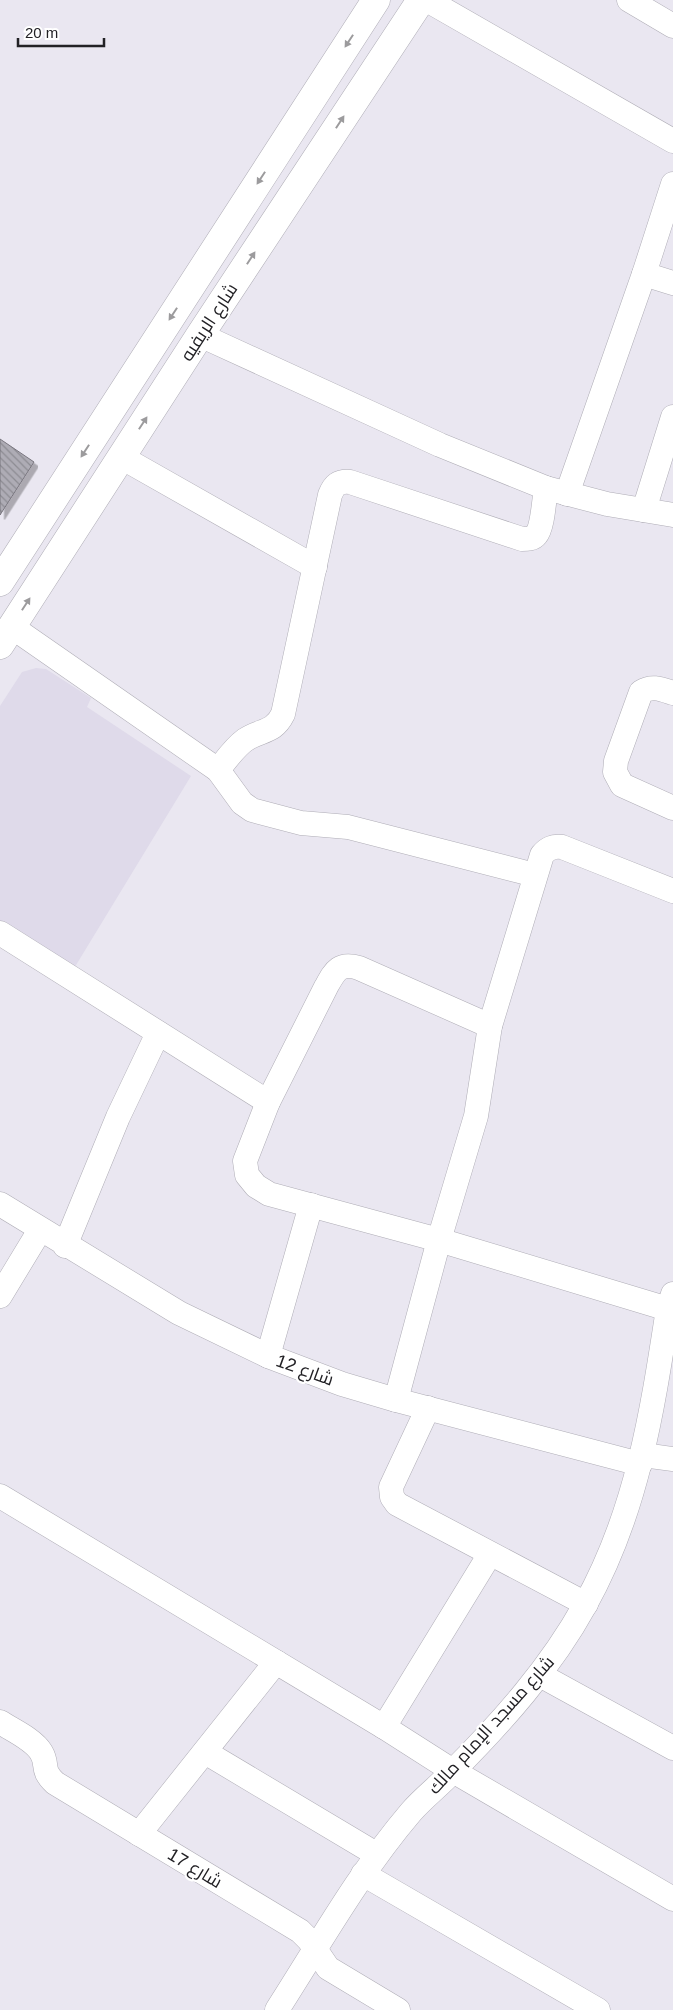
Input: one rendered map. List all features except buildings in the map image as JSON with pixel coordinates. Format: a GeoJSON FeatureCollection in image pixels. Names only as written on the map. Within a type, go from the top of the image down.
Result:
{"type":"FeatureCollection","features":[{"type":"Feature","properties":{"kind":"street","name":"شارع الريفيه"},"geometry":{"type":"LineString","coordinates":[[0,582],[376,0]]}},
{"type":"Feature","properties":{"kind":"street","name":"شارع الريفيه"},"geometry":{"type":"LineString","coordinates":[[6,636],[200,335],[421,0]]}},
{"type":"Feature","properties":{"kind":"street"},"geometry":{"type":"LineString","coordinates":[[427,0],[673,141]]}},
{"type":"Feature","properties":{"kind":"street"},"geometry":{"type":"LineString","coordinates":[[629,0],[673,26]]}},
{"type":"Feature","properties":{"kind":"street"},"geometry":{"type":"LineString","coordinates":[[218,770],[244,740],[278,724],[284,714],[330,495],[333,487],[338,483],[350,482],[522,539],[536,536],[644,274],[673,184]]}},
{"type":"Feature","properties":{"kind":"street"},"geometry":{"type":"LineString","coordinates":[[644,274],[673,283]]}},
{"type":"Feature","properties":{"kind":"street"},"geometry":{"type":"LineString","coordinates":[[200,335],[440,445],[556,491],[607,504],[673,515]]}},
{"type":"Feature","properties":{"kind":"street"},"geometry":{"type":"LineString","coordinates":[[156,341],[185,358]]}},
{"type":"Feature","properties":{"kind":"street"},"geometry":{"type":"LineString","coordinates":[[644,510],[673,417]]}},
{"type":"Feature","properties":{"kind":"street"},"geometry":{"type":"LineString","coordinates":[[121,457],[315,567]]}},
{"type":"Feature","properties":{"kind":"street"},"geometry":{"type":"LineString","coordinates":[[6,636],[218,770],[242,803],[252,810],[301,823],[348,827],[535,875]]}},
{"type":"Feature","properties":{"kind":"street"},"geometry":{"type":"LineString","coordinates":[[673,693],[658,688],[648,688],[641,692],[616,761],[615,772],[622,785],[673,808]]}},
{"type":"Feature","properties":{"kind":"street"},"geometry":{"type":"LineString","coordinates":[[396,1400],[439,1240],[476,1116],[490,1026],[542,855],[553,846],[562,847],[673,891]]}},
{"type":"Feature","properties":{"kind":"street"},"geometry":{"type":"LineString","coordinates":[[0,933],[268,1102]]}},
{"type":"Feature","properties":{"kind":"street"},"geometry":{"type":"LineString","coordinates":[[490,1026],[359,968],[350,965],[341,966],[333,974],[326,987],[268,1102],[245,1161],[247,1176],[256,1186],[269,1194],[671,1302]]}},
{"type":"Feature","properties":{"kind":"street"},"geometry":{"type":"LineString","coordinates":[[65,1246],[118,1117],[158,1033]]}},
{"type":"Feature","properties":{"kind":"street","name":"شارع 12"},"geometry":{"type":"LineString","coordinates":[[0,1204],[65,1246],[179,1313],[268,1356],[342,1384],[396,1400],[641,1460],[673,1459]]}},
{"type":"Feature","properties":{"kind":"street"},"geometry":{"type":"LineString","coordinates":[[268,1356],[311,1205]]}},
{"type":"Feature","properties":{"kind":"street"},"geometry":{"type":"LineString","coordinates":[[0,1296],[40,1230]]}},
{"type":"Feature","properties":{"kind":"street","name":"شارع مسجد الإمام مالك"},"geometry":{"type":"LineString","coordinates":[[277,2010],[376,1854],[413,1810],[453,1771],[540,1675],[567,1637],[586,1604],[617,1536],[641,1460],[668,1346],[671,1302]]}},
{"type":"Feature","properties":{"kind":"street"},"geometry":{"type":"LineString","coordinates":[[428,1408],[391,1487],[392,1497],[397,1504],[586,1604]]}},
{"type":"Feature","properties":{"kind":"street"},"geometry":{"type":"LineString","coordinates":[[0,1496],[384,1727],[453,1771],[673,1899]]}},
{"type":"Feature","properties":{"kind":"street"},"geometry":{"type":"LineString","coordinates":[[384,1727],[490,1554]]}},
{"type":"Feature","properties":{"kind":"street"},"geometry":{"type":"LineString","coordinates":[[139,1834],[276,1662]]}},
{"type":"Feature","properties":{"kind":"street"},"geometry":{"type":"LineString","coordinates":[[540,1675],[673,1748]]}},
{"type":"Feature","properties":{"kind":"street","name":"شارع 17"},"geometry":{"type":"LineString","coordinates":[[0,1722],[41,1751],[44,1757],[44,1770],[55,1783],[300,1931],[309,1940],[328,1968],[398,2010]]}},
{"type":"Feature","properties":{"kind":"street"},"geometry":{"type":"LineString","coordinates":[[205,1752],[376,1854]]}},
{"type":"Feature","properties":{"kind":"street"},"geometry":{"type":"LineString","coordinates":[[363,1874],[598,2010]]}},
{"type":"Feature","properties":{"kind":"shaded area"},"geometry":{"type":"Polygon","coordinates":[[[36,668],[46,669],[91,698],[87,707],[191,776],[70,975],[0,931],[0,706],[22,672],[36,668]]]}}]}
